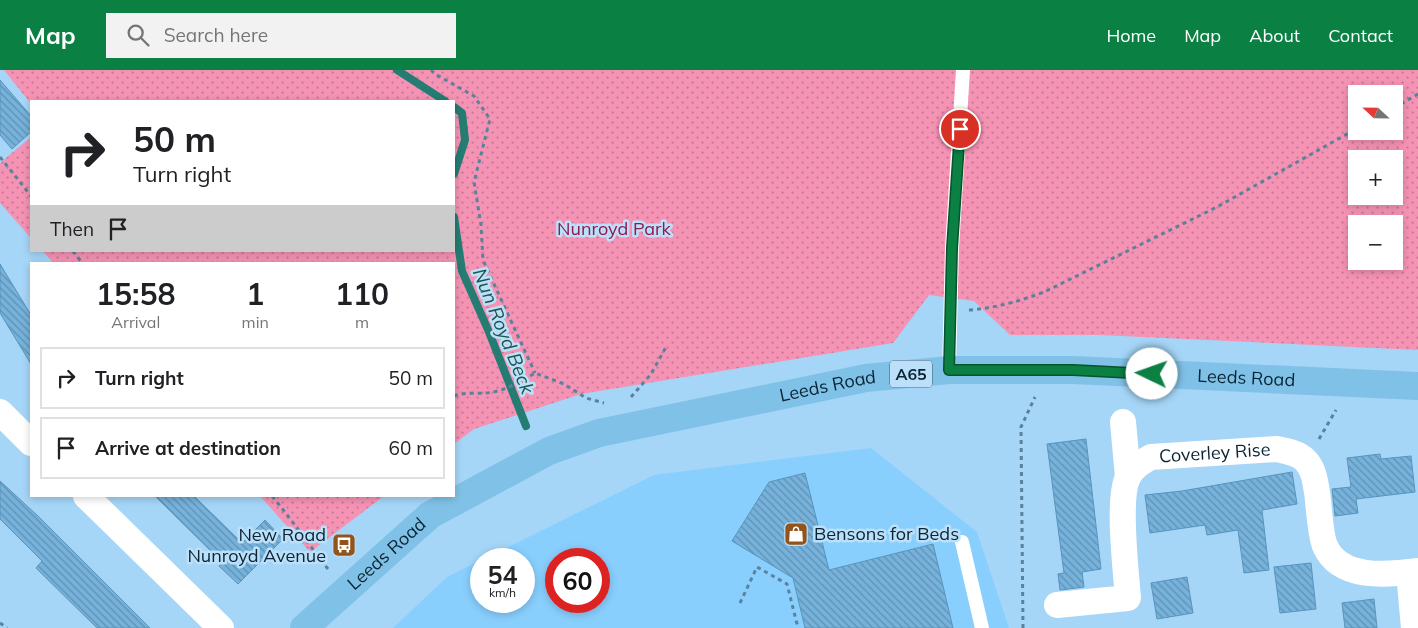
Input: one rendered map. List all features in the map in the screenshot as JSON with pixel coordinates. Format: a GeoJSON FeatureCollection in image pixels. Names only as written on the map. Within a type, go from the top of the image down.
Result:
{"type":"FeatureCollection","features":[{"type":"Feature","properties":{"kind":"main road","name":"Leeds Road"},"geometry":{"type":"LineString","coordinates":[[304,628],[430,515],[549,451],[599,433],[866,378],[949,370],[1047,370],[1418,386]]}},
{"type":"Feature","properties":{"kind":"street"},"geometry":{"type":"LineString","coordinates":[[0,412],[30,442]]}},
{"type":"Feature","properties":{"kind":"street"},"geometry":{"type":"LineString","coordinates":[[1057,605],[1128,598],[1122,497],[1128,477],[1123,422]]}},
{"type":"Feature","properties":{"kind":"street","name":"Coverley Rise"},"geometry":{"type":"LineString","coordinates":[[1128,477],[1138,465],[1151,457],[1277,449],[1294,453],[1306,461]]}},
{"type":"Feature","properties":{"kind":"street"},"geometry":{"type":"LineString","coordinates":[[1306,461],[1314,475],[1324,545],[1333,558],[1347,568],[1362,573],[1413,572],[1414,628]]}},
{"type":"Feature","properties":{"kind":"street"},"geometry":{"type":"LineString","coordinates":[[87,497],[222,628]]}},
{"type":"Feature","properties":{"kind":"lane"},"geometry":{"type":"LineString","coordinates":[[949,370],[952,248],[963,70]]}},
{"type":"Feature","properties":{"kind":"lane"},"geometry":{"type":"LineString","coordinates":[[962,542],[982,628]]}},
{"type":"Feature","properties":{"kind":"path"},"geometry":{"type":"LineString","coordinates":[[432,70],[435,74],[474,96],[490,119],[474,182],[481,225],[483,260],[535,373],[564,384],[586,398],[610,405]]}},
{"type":"Feature","properties":{"kind":"path"},"geometry":{"type":"LineString","coordinates":[[1403,103],[1418,94]]}},
{"type":"Feature","properties":{"kind":"path"},"geometry":{"type":"LineString","coordinates":[[950,311],[985,309],[1016,302],[1044,292],[1217,207],[1348,133]]}},
{"type":"Feature","properties":{"kind":"path"},"geometry":{"type":"LineString","coordinates":[[0,157],[30,195]]}},
{"type":"Feature","properties":{"kind":"path"},"geometry":{"type":"LineString","coordinates":[[626,399],[633,396],[651,374],[666,346]]}},
{"type":"Feature","properties":{"kind":"path"},"geometry":{"type":"LineString","coordinates":[[1022,628],[1021,427],[1047,370]]}},
{"type":"Feature","properties":{"kind":"path"},"geometry":{"type":"LineString","coordinates":[[455,396],[492,393],[519,383],[535,373]]}},
{"type":"Feature","properties":{"kind":"path"},"geometry":{"type":"LineString","coordinates":[[1306,461],[1352,383]]}},
{"type":"Feature","properties":{"kind":"path"},"geometry":{"type":"LineString","coordinates":[[273,497],[293,521],[306,542],[346,589]]}},
{"type":"Feature","properties":{"kind":"path"},"geometry":{"type":"LineString","coordinates":[[740,603],[757,567],[787,584],[798,628]]}},
{"type":"Feature","properties":{"kind":"path"},"geometry":{"type":"LineString","coordinates":[[0,623],[7,628]]}},
{"type":"Feature","properties":{"kind":"shaded area"},"geometry":{"type":"Polygon","coordinates":[[[871,448],[977,532],[1009,628],[393,628],[447,577],[470,566],[470,613],[535,613],[535,548],[506,548],[654,475],[871,448]]]}},
{"type":"Feature","properties":{"kind":"green space","name":"Nunroyd Park"},"geometry":{"type":"Polygon","coordinates":[[[4,70],[1418,70],[1418,350],[1100,335],[1010,335],[974,301],[929,295],[893,343],[581,394],[474,429],[455,443],[455,262],[52,262],[44,252],[455,252],[455,100],[30,100],[30,103],[4,70]]]}},
{"type":"Feature","properties":{"kind":"green space"},"geometry":{"type":"Polygon","coordinates":[[[30,138],[30,237],[0,203],[0,163],[30,138]]]}},
{"type":"Feature","properties":{"kind":"green space"},"geometry":{"type":"Polygon","coordinates":[[[261,497],[383,497],[310,552],[261,497]]]}},
{"type":"Feature","properties":{"kind":"building"},"geometry":{"type":"Polygon","coordinates":[[[0,80],[30,115],[30,133],[12,149],[0,135],[0,80]]]}},
{"type":"Feature","properties":{"kind":"building"},"geometry":{"type":"Polygon","coordinates":[[[0,264],[30,313],[30,362],[0,313],[0,264]]]}},
{"type":"Feature","properties":{"kind":"building"},"geometry":{"type":"Polygon","coordinates":[[[1086,439],[1101,569],[1082,572],[1084,587],[1060,590],[1058,574],[1064,573],[1047,444],[1086,439]]]}},
{"type":"Feature","properties":{"kind":"building"},"geometry":{"type":"Polygon","coordinates":[[[1380,454],[1381,459],[1411,456],[1415,492],[1356,499],[1358,513],[1335,516],[1332,489],[1351,487],[1347,458],[1380,454]]]}},
{"type":"Feature","properties":{"kind":"building"},"geometry":{"type":"Polygon","coordinates":[[[1292,472],[1297,504],[1262,510],[1269,570],[1244,573],[1238,530],[1207,535],[1205,525],[1150,533],[1145,495],[1182,491],[1292,472]]]}},
{"type":"Feature","properties":{"kind":"building"},"geometry":{"type":"Polygon","coordinates":[[[805,473],[829,570],[933,544],[953,628],[805,628],[793,578],[732,541],[769,482],[805,473]]]}},
{"type":"Feature","properties":{"kind":"building"},"geometry":{"type":"Polygon","coordinates":[[[0,481],[38,516],[150,628],[97,628],[36,568],[42,561],[0,519],[0,481]]]}},
{"type":"Feature","properties":{"kind":"building"},"geometry":{"type":"Polygon","coordinates":[[[156,497],[195,497],[242,543],[265,520],[283,539],[238,584],[219,566],[222,562],[156,497]]]}},
{"type":"Feature","properties":{"kind":"building"},"geometry":{"type":"Polygon","coordinates":[[[1311,563],[1316,609],[1280,613],[1274,567],[1311,563]]]}},
{"type":"Feature","properties":{"kind":"building"},"geometry":{"type":"Polygon","coordinates":[[[1187,577],[1193,613],[1157,619],[1151,583],[1187,577]]]}},
{"type":"Feature","properties":{"kind":"building"},"geometry":{"type":"Polygon","coordinates":[[[1374,599],[1377,628],[1345,628],[1342,603],[1374,599]]]}},
{"type":"Feature","properties":{"kind":"waterway","name":"Nun Royd Beck"},"geometry":{"type":"LineString","coordinates":[[397,70],[443,100]]}},
{"type":"Feature","properties":{"kind":"waterway","name":"Nun Royd Beck"},"geometry":{"type":"LineString","coordinates":[[455,108],[462,113],[465,140],[455,171]]}},
{"type":"Feature","properties":{"kind":"waterway","name":"Nun Royd Beck"},"geometry":{"type":"LineString","coordinates":[[455,224],[462,271],[489,332],[526,426]]}},
{"type":"Feature","properties":{"kind":"place","name":"Bensons for Beds"},"geometry":{"type":"Point","coordinates":[796,534]}},
{"type":"Feature","properties":{"kind":"place","name":"New Road Nunroyd Avenue"},"geometry":{"type":"Point","coordinates":[344,545]}},
{"type":"Feature","properties":{"kind":"route"},"geometry":{"type":"LineString","coordinates":[[960,129],[952,248],[949,370],[1073,370],[1152,374]]}}]}
